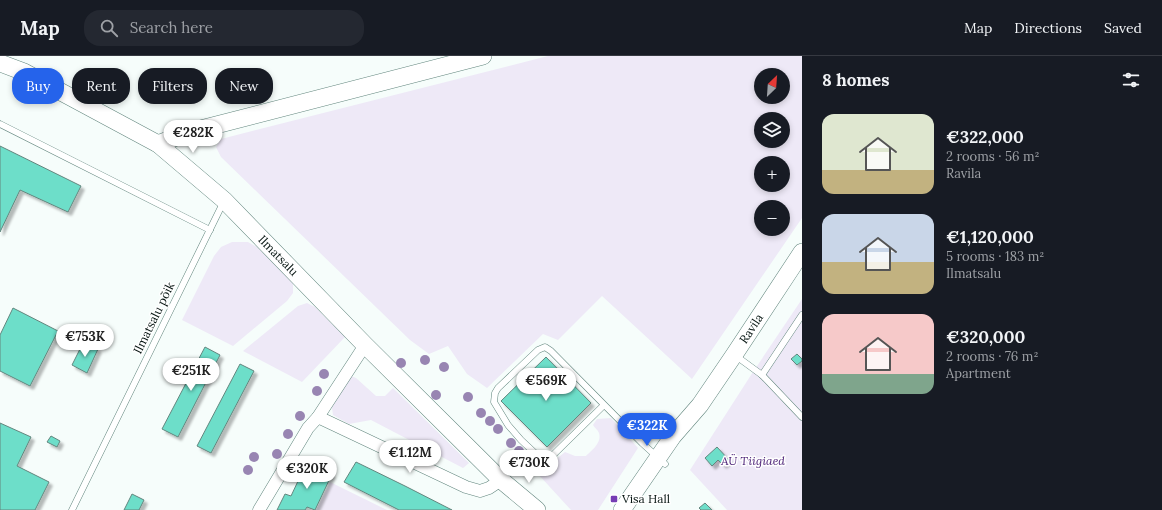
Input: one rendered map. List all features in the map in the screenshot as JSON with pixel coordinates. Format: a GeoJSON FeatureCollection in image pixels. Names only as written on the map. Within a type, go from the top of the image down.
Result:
{"type":"FeatureCollection","features":[{"type":"Feature","properties":{"kind":"street","name":"Ilmatsalu"},"geometry":{"type":"LineString","coordinates":[[4,56],[19,68]]}},
{"type":"Feature","properties":{"kind":"street"},"geometry":{"type":"LineString","coordinates":[[158,144],[189,132],[483,56]]}},
{"type":"Feature","properties":{"kind":"street","name":"Ilmatsalu"},"geometry":{"type":"LineString","coordinates":[[0,63],[13,68]]}},
{"type":"Feature","properties":{"kind":"street","name":"Ilmatsalu"},"geometry":{"type":"LineString","coordinates":[[64,93],[158,144],[224,200],[365,345],[502,480],[537,510]]}},
{"type":"Feature","properties":{"kind":"street","name":"Ravila"},"geometry":{"type":"LineString","coordinates":[[635,510],[673,436],[700,405],[802,252]]}},
{"type":"Feature","properties":{"kind":"street"},"geometry":{"type":"LineString","coordinates":[[259,510],[308,428],[318,417],[365,345]]}},
{"type":"Feature","properties":{"kind":"street"},"geometry":{"type":"LineString","coordinates":[[318,417],[466,487],[480,491],[489,488],[502,480]]}},
{"type":"Feature","properties":{"kind":"street","name":"Ravila"},"geometry":{"type":"LineString","coordinates":[[622,510],[661,460]]}},
{"type":"Feature","properties":{"kind":"street","name":"Ilmatsalu"},"geometry":{"type":"LineString","coordinates":[[502,480],[523,510]]}},
{"type":"Feature","properties":{"kind":"lane"},"geometry":{"type":"LineString","coordinates":[[0,124],[210,230]]}},
{"type":"Feature","properties":{"kind":"lane","name":"Ilmatsalu põik"},"geometry":{"type":"LineString","coordinates":[[72,510],[224,200]]}},
{"type":"Feature","properties":{"kind":"lane"},"geometry":{"type":"LineString","coordinates":[[762,375],[802,315]]}},
{"type":"Feature","properties":{"kind":"lane"},"geometry":{"type":"LineString","coordinates":[[604,404],[552,456],[547,458],[538,456],[521,440],[508,425],[494,402],[495,393],[498,388],[538,350],[545,347],[551,351],[604,404],[642,443],[661,460]]}},
{"type":"Feature","properties":{"kind":"lane"},"geometry":{"type":"LineString","coordinates":[[734,355],[762,375],[802,417]]}},
{"type":"Feature","properties":{"kind":"green space"},"geometry":{"type":"Polygon","coordinates":[[[548,56],[802,56],[802,218],[790,236],[790,200],[754,200],[754,236],[790,236],[692,379],[602,296],[558,340],[543,334],[487,388],[467,374],[448,346],[429,354],[410,340],[221,157],[216,147],[221,139],[548,56]]]}},
{"type":"Feature","properties":{"kind":"green space"},"geometry":{"type":"Polygon","coordinates":[[[232,242],[248,242],[257,247],[293,283],[293,293],[287,301],[233,346],[182,320],[214,256],[221,247],[232,242]]]}},
{"type":"Feature","properties":{"kind":"green space","name":"AÜ Tiigiaed"},"geometry":{"type":"Polygon","coordinates":[[[802,299],[802,510],[727,510],[690,470],[802,299]]]}},
{"type":"Feature","properties":{"kind":"green space"},"geometry":{"type":"Polygon","coordinates":[[[307,303],[315,307],[345,337],[302,382],[243,351],[298,306],[307,303]]]}},
{"type":"Feature","properties":{"kind":"green space"},"geometry":{"type":"Polygon","coordinates":[[[351,376],[356,378],[376,396],[385,396],[393,388],[469,463],[463,468],[371,420],[349,424],[333,415],[332,408],[334,401],[351,376]]]}},
{"type":"Feature","properties":{"kind":"green space"},"geometry":{"type":"Polygon","coordinates":[[[611,418],[638,448],[598,510],[571,510],[538,474],[565,452],[575,456],[586,456],[596,446],[600,437],[598,431],[593,425],[597,419],[611,418]]]}},
{"type":"Feature","properties":{"kind":"green space"},"geometry":{"type":"Polygon","coordinates":[[[330,482],[387,510],[316,510],[330,482]]]}},
{"type":"Feature","properties":{"kind":"building"},"geometry":{"type":"Polygon","coordinates":[[[0,146],[81,186],[68,212],[20,190],[0,232],[0,146]]]}},
{"type":"Feature","properties":{"kind":"building"},"geometry":{"type":"Polygon","coordinates":[[[13,308],[58,331],[30,386],[0,371],[0,335],[13,308]]]}},
{"type":"Feature","properties":{"kind":"building"},"geometry":{"type":"Polygon","coordinates":[[[83,343],[98,349],[87,373],[72,365],[83,343]]]}},
{"type":"Feature","properties":{"kind":"building"},"geometry":{"type":"Polygon","coordinates":[[[205,347],[220,355],[178,437],[162,429],[205,347]]]}},
{"type":"Feature","properties":{"kind":"building"},"geometry":{"type":"Polygon","coordinates":[[[797,354],[802,361],[797,365],[791,359],[797,354]]]}},
{"type":"Feature","properties":{"kind":"building"},"geometry":{"type":"Polygon","coordinates":[[[546,357],[591,403],[547,447],[501,401],[546,357]]]}},
{"type":"Feature","properties":{"kind":"building"},"geometry":{"type":"Polygon","coordinates":[[[240,364],[254,371],[211,453],[197,446],[240,364]]]}},
{"type":"Feature","properties":{"kind":"building"},"geometry":{"type":"Polygon","coordinates":[[[0,423],[31,437],[17,466],[49,482],[35,510],[0,510],[0,423]]]}},
{"type":"Feature","properties":{"kind":"building"},"geometry":{"type":"Polygon","coordinates":[[[51,436],[60,441],[57,447],[47,442],[51,436]]]}},
{"type":"Feature","properties":{"kind":"building"},"geometry":{"type":"Polygon","coordinates":[[[717,447],[729,460],[723,465],[718,460],[712,466],[705,458],[717,447]]]}},
{"type":"Feature","properties":{"kind":"building"},"geometry":{"type":"Polygon","coordinates":[[[307,462],[332,474],[315,510],[307,507],[305,510],[277,510],[285,494],[291,496],[307,462]]]}},
{"type":"Feature","properties":{"kind":"building"},"geometry":{"type":"Polygon","coordinates":[[[356,462],[452,510],[399,510],[344,482],[356,462]]]}},
{"type":"Feature","properties":{"kind":"building"},"geometry":{"type":"Polygon","coordinates":[[[132,494],[144,500],[139,510],[124,510],[132,494]]]}},
{"type":"Feature","properties":{"kind":"building"},"geometry":{"type":"Polygon","coordinates":[[[705,503],[712,510],[701,510],[699,508],[705,503]]]}},
{"type":"Feature","properties":{"kind":"place","name":"Visa Hall"},"geometry":{"type":"Point","coordinates":[614,499]}}]}
